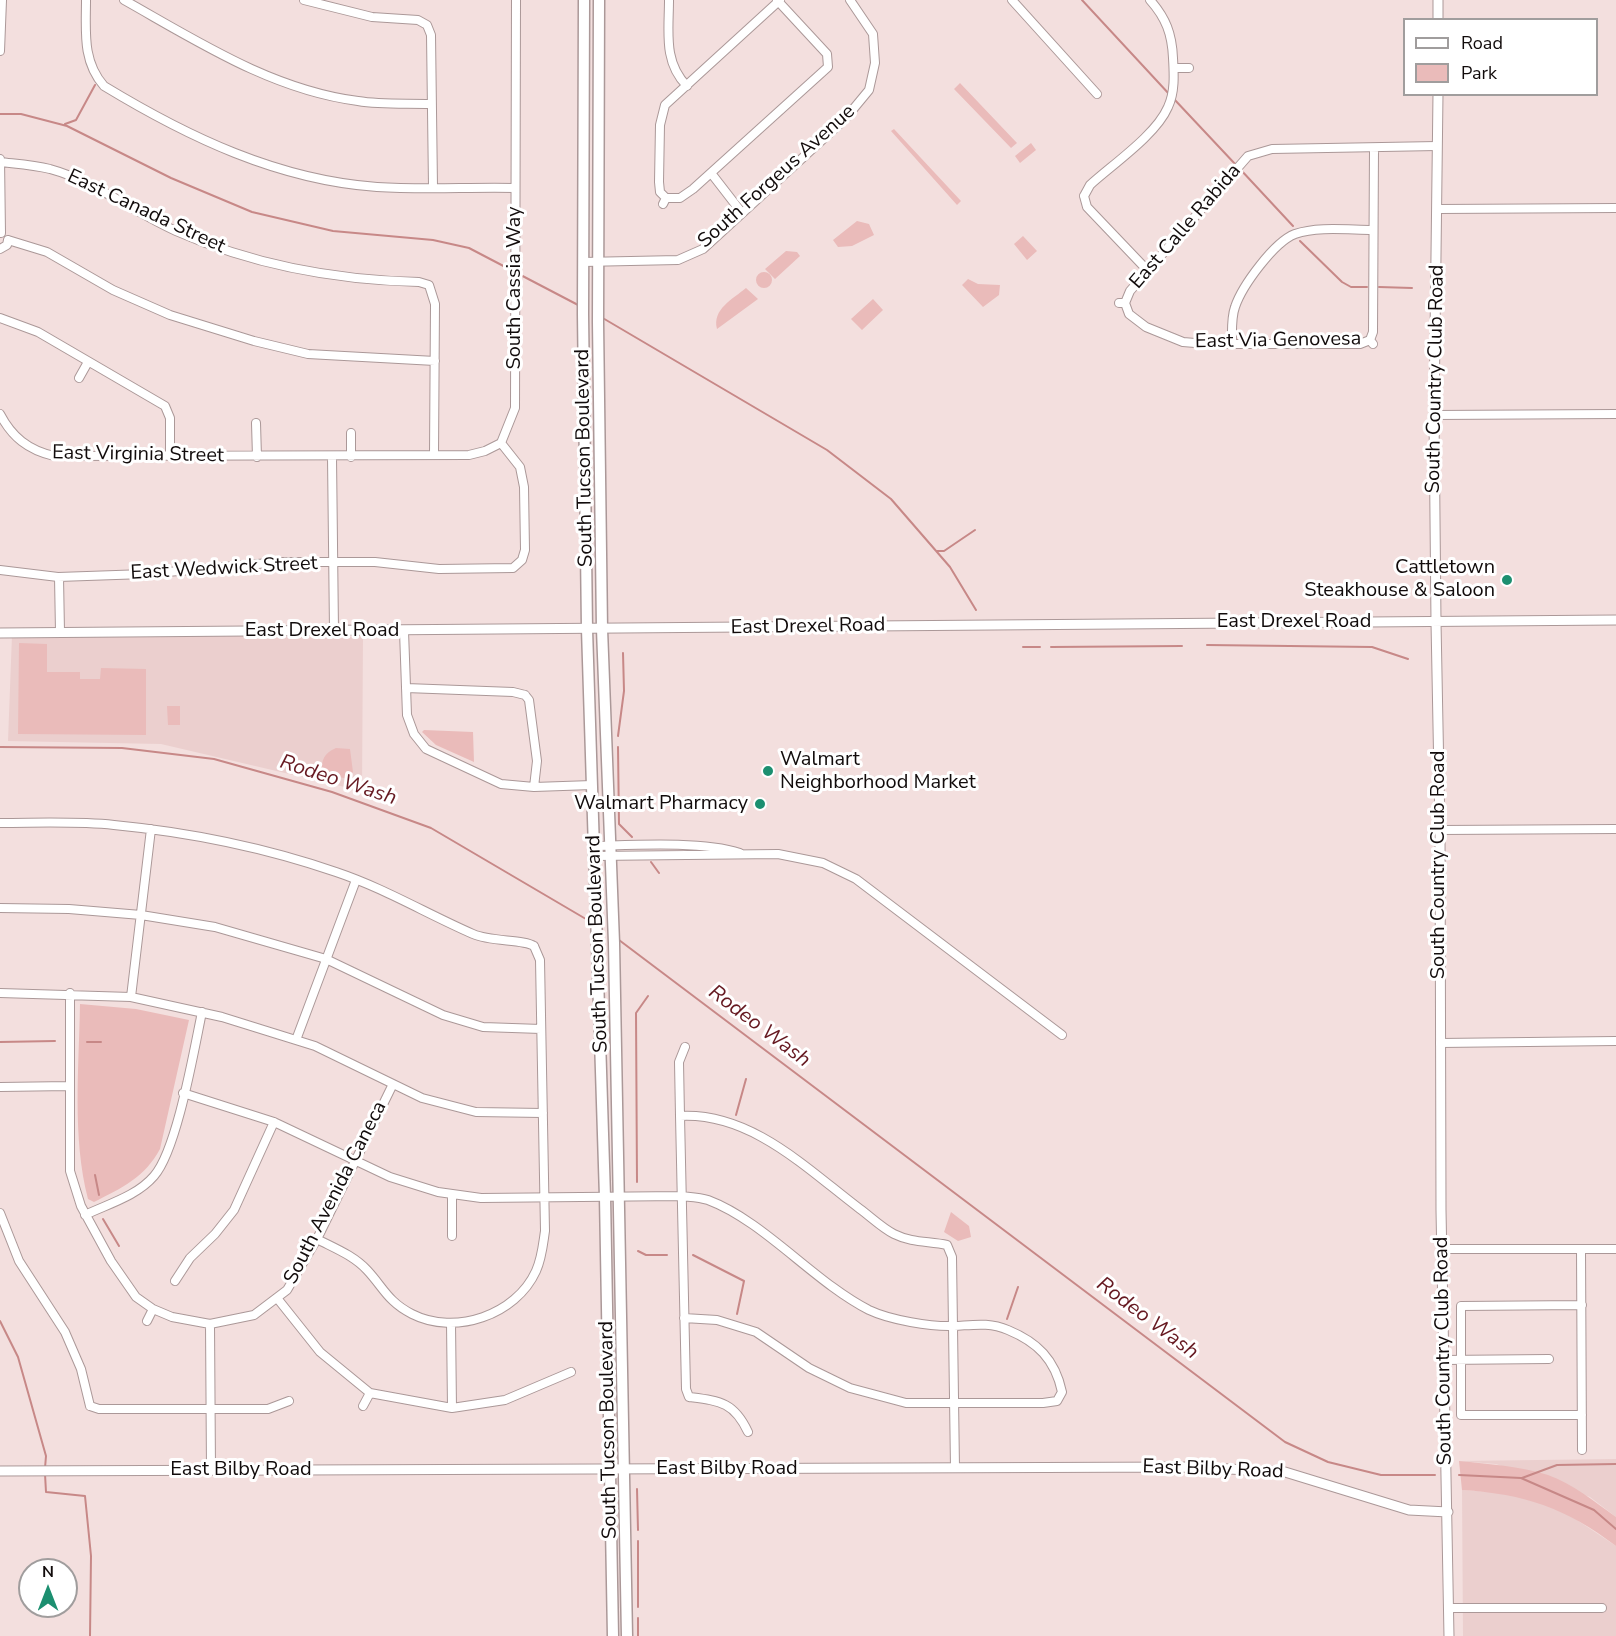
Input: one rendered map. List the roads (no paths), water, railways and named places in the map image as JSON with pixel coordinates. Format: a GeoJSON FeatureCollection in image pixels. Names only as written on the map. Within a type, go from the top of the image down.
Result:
{"type":"FeatureCollection","features":[{"type":"Feature","properties":{"kind":"main road","name":"South Tucson Boulevard"},"geometry":{"type":"LineString","coordinates":[[584,0],[583,314],[588,630],[605,1197],[613,1636]]}},
{"type":"Feature","properties":{"kind":"main road","name":"South Tucson Boulevard"},"geometry":{"type":"LineString","coordinates":[[599,0],[598,322],[602,629],[614,943],[627,1636]]}},
{"type":"Feature","properties":{"kind":"street"},"geometry":{"type":"LineString","coordinates":[[0,51],[2,0]]}},
{"type":"Feature","properties":{"kind":"street"},"geometry":{"type":"LineString","coordinates":[[86,0],[87,54],[94,73],[104,86],[196,137],[238,156],[333,180],[377,187],[515,188]]}},
{"type":"Feature","properties":{"kind":"street"},"geometry":{"type":"LineString","coordinates":[[124,0],[243,67],[316,92],[358,101],[431,104]]}},
{"type":"Feature","properties":{"kind":"street"},"geometry":{"type":"LineString","coordinates":[[303,0],[348,13],[427,22],[431,35],[433,187]]}},
{"type":"Feature","properties":{"kind":"street","name":"South Cassia Way"},"geometry":{"type":"LineString","coordinates":[[501,443],[515,408],[516,0]]}},
{"type":"Feature","properties":{"kind":"street"},"geometry":{"type":"LineString","coordinates":[[669,0],[671,66],[687,86]]}},
{"type":"Feature","properties":{"kind":"street"},"geometry":{"type":"LineString","coordinates":[[778,0],[827,54],[828,67],[711,173],[680,198],[664,201],[659,182],[660,125],[665,105],[778,0]]}},
{"type":"Feature","properties":{"kind":"street"},"geometry":{"type":"LineString","coordinates":[[1012,0],[1097,94]]}},
{"type":"Feature","properties":{"kind":"street"},"geometry":{"type":"LineString","coordinates":[[1149,272],[1087,207],[1081,196],[1164,115],[1172,96],[1174,68],[1171,33],[1164,16],[1150,0]]}},
{"type":"Feature","properties":{"kind":"street"},"geometry":{"type":"LineString","coordinates":[[1438,0],[1438,18]]}},
{"type":"Feature","properties":{"kind":"street","name":"South Forgeus Avenue"},"geometry":{"type":"LineString","coordinates":[[583,262],[678,260],[703,249],[844,119],[869,90],[875,63],[873,34],[855,2]]}},
{"type":"Feature","properties":{"kind":"street"},"geometry":{"type":"LineString","coordinates":[[1174,68],[1189,68]]}},
{"type":"Feature","properties":{"kind":"street","name":"South Country Club Road"},"geometry":{"type":"LineString","coordinates":[[1438,96],[1434,415],[1440,830],[1443,1359],[1449,1636]]}},
{"type":"Feature","properties":{"kind":"street","name":"East Calle Rabida"},"geometry":{"type":"LineString","coordinates":[[1122,303],[1248,156],[1272,148],[1437,146]]}},
{"type":"Feature","properties":{"kind":"street"},"geometry":{"type":"LineString","coordinates":[[1232,344],[1234,309],[1239,298],[1278,245],[1295,234],[1307,231],[1373,230],[1374,148]]}},
{"type":"Feature","properties":{"kind":"street"},"geometry":{"type":"LineString","coordinates":[[0,161],[0,233],[8,240],[47,252],[113,290],[170,315],[254,341],[308,354],[435,361],[434,454]]}},
{"type":"Feature","properties":{"kind":"street","name":"East Canada Street"},"geometry":{"type":"LineString","coordinates":[[0,161],[29,165],[69,176],[142,215],[245,257],[316,273],[419,282],[433,286],[435,361]]}},
{"type":"Feature","properties":{"kind":"street"},"geometry":{"type":"LineString","coordinates":[[711,173],[742,213]]}},
{"type":"Feature","properties":{"kind":"street"},"geometry":{"type":"LineString","coordinates":[[1438,209],[1616,208]]}},
{"type":"Feature","properties":{"kind":"street","name":"East Via Genovesa"},"geometry":{"type":"LineString","coordinates":[[1122,303],[1130,314],[1160,335],[1193,344],[1360,344],[1371,342],[1373,332],[1373,230]]}},
{"type":"Feature","properties":{"kind":"street"},"geometry":{"type":"LineString","coordinates":[[0,249],[5,247],[8,240]]}},
{"type":"Feature","properties":{"kind":"street"},"geometry":{"type":"LineString","coordinates":[[0,318],[38,332],[168,407],[170,456]]}},
{"type":"Feature","properties":{"kind":"street"},"geometry":{"type":"LineString","coordinates":[[79,378],[88,362]]}},
{"type":"Feature","properties":{"kind":"street","name":"East Virginia Street"},"geometry":{"type":"LineString","coordinates":[[0,414],[12,433],[26,446],[47,454],[257,457],[469,455],[485,451],[501,443]]}},
{"type":"Feature","properties":{"kind":"street"},"geometry":{"type":"LineString","coordinates":[[1434,415],[1616,414]]}},
{"type":"Feature","properties":{"kind":"street"},"geometry":{"type":"LineString","coordinates":[[256,423],[257,457]]}},
{"type":"Feature","properties":{"kind":"street"},"geometry":{"type":"LineString","coordinates":[[351,433],[351,457]]}},
{"type":"Feature","properties":{"kind":"street","name":"East Wedwick Street"},"geometry":{"type":"LineString","coordinates":[[0,570],[59,577],[155,573],[245,564],[333,562],[375,562],[488,570],[509,569],[520,565],[525,550],[524,487],[520,467],[501,443]]}},
{"type":"Feature","properties":{"kind":"street"},"geometry":{"type":"LineString","coordinates":[[332,457],[334,631]]}},
{"type":"Feature","properties":{"kind":"street"},"geometry":{"type":"LineString","coordinates":[[59,577],[60,632]]}},
{"type":"Feature","properties":{"kind":"street","name":"East Drexel Road"},"geometry":{"type":"LineString","coordinates":[[0,633],[1616,620]]}},
{"type":"Feature","properties":{"kind":"street"},"geometry":{"type":"LineString","coordinates":[[404,631],[407,715],[414,734],[426,749],[501,783],[534,787],[592,785]]}},
{"type":"Feature","properties":{"kind":"street"},"geometry":{"type":"LineString","coordinates":[[406,688],[527,693],[537,760],[534,787]]}},
{"type":"Feature","properties":{"kind":"street"},"geometry":{"type":"LineString","coordinates":[[0,823],[112,825],[151,829],[252,849],[357,880],[489,940],[537,943],[540,960],[544,1198],[542,1254],[537,1276],[506,1307],[473,1322],[451,1323],[413,1315],[389,1300],[367,1270],[351,1256],[317,1239]]}},
{"type":"Feature","properties":{"kind":"street"},"geometry":{"type":"LineString","coordinates":[[130,997],[151,829]]}},
{"type":"Feature","properties":{"kind":"street"},"geometry":{"type":"LineString","coordinates":[[1440,830],[1616,829]]}},
{"type":"Feature","properties":{"kind":"street"},"geometry":{"type":"LineString","coordinates":[[595,851],[799,856],[841,870],[893,906],[1062,1035]]}},
{"type":"Feature","properties":{"kind":"street"},"geometry":{"type":"LineString","coordinates":[[296,1040],[357,880]]}},
{"type":"Feature","properties":{"kind":"street"},"geometry":{"type":"LineString","coordinates":[[0,908],[69,909],[141,915],[215,927],[326,960],[443,1015],[483,1027],[541,1029]]}},
{"type":"Feature","properties":{"kind":"street"},"geometry":{"type":"LineString","coordinates":[[0,993],[70,993],[130,997],[202,1012],[315,1046],[422,1098],[476,1112],[543,1113]]}},
{"type":"Feature","properties":{"kind":"street"},"geometry":{"type":"LineString","coordinates":[[70,993],[70,1171],[85,1215],[111,1261],[136,1297],[153,1309],[172,1317],[210,1324],[211,1470]]}},
{"type":"Feature","properties":{"kind":"street"},"geometry":{"type":"LineString","coordinates":[[85,1215],[134,1193],[154,1177],[168,1155],[202,1012]]}},
{"type":"Feature","properties":{"kind":"street"},"geometry":{"type":"LineString","coordinates":[[1440,1043],[1616,1041]]}},
{"type":"Feature","properties":{"kind":"street"},"geometry":{"type":"LineString","coordinates":[[686,1047],[679,1062],[686,1389],[689,1396],[723,1403],[734,1409],[748,1432]]}},
{"type":"Feature","properties":{"kind":"street","name":"South Avenida Caneca"},"geometry":{"type":"LineString","coordinates":[[210,1324],[254,1315],[287,1290],[317,1239],[393,1084]]}},
{"type":"Feature","properties":{"kind":"street"},"geometry":{"type":"LineString","coordinates":[[0,1088],[69,1086]]}},
{"type":"Feature","properties":{"kind":"street"},"geometry":{"type":"LineString","coordinates":[[183,1093],[274,1122],[390,1177],[452,1194],[481,1198],[681,1196],[705,1199],[732,1211],[847,1298],[872,1311],[924,1324],[953,1326],[980,1323],[1000,1327],[1029,1338],[1044,1352],[1060,1383],[1062,1392],[1058,1401],[906,1403],[850,1388],[809,1368],[756,1332],[717,1320],[684,1318]]}},
{"type":"Feature","properties":{"kind":"street"},"geometry":{"type":"LineString","coordinates":[[680,1116],[714,1118],[746,1129],[772,1142],[893,1234],[918,1243],[947,1245],[952,1257],[955,1468]]}},
{"type":"Feature","properties":{"kind":"street"},"geometry":{"type":"LineString","coordinates":[[176,1281],[189,1258],[215,1234],[234,1210],[274,1122]]}},
{"type":"Feature","properties":{"kind":"street"},"geometry":{"type":"LineString","coordinates":[[452,1194],[452,1236]]}},
{"type":"Feature","properties":{"kind":"street"},"geometry":{"type":"LineString","coordinates":[[0,1213],[19,1261],[65,1332],[81,1370],[87,1408],[268,1409],[289,1401]]}},
{"type":"Feature","properties":{"kind":"street"},"geometry":{"type":"LineString","coordinates":[[1442,1250],[1616,1249]]}},
{"type":"Feature","properties":{"kind":"street"},"geometry":{"type":"LineString","coordinates":[[1581,1250],[1582,1450]]}},
{"type":"Feature","properties":{"kind":"street"},"geometry":{"type":"LineString","coordinates":[[277,1298],[320,1352],[370,1393],[452,1408],[505,1400],[571,1372]]}},
{"type":"Feature","properties":{"kind":"street"},"geometry":{"type":"LineString","coordinates":[[1582,1305],[1461,1306],[1461,1415],[1582,1414]]}},
{"type":"Feature","properties":{"kind":"street"},"geometry":{"type":"LineString","coordinates":[[147,1321],[153,1309]]}},
{"type":"Feature","properties":{"kind":"street"},"geometry":{"type":"LineString","coordinates":[[451,1323],[452,1408]]}},
{"type":"Feature","properties":{"kind":"street"},"geometry":{"type":"LineString","coordinates":[[1443,1359],[1550,1359]]}},
{"type":"Feature","properties":{"kind":"street"},"geometry":{"type":"LineString","coordinates":[[363,1406],[370,1393]]}},
{"type":"Feature","properties":{"kind":"street","name":"East Bilby Road"},"geometry":{"type":"LineString","coordinates":[[0,1471],[1191,1467],[1285,1472],[1409,1510],[1448,1512]]}},
{"type":"Feature","properties":{"kind":"street"},"geometry":{"type":"LineString","coordinates":[[1449,1608],[1602,1608]]}},
{"type":"Feature","properties":{"kind":"waterway"},"geometry":{"type":"LineString","coordinates":[[1082,0],[1170,95]]}},
{"type":"Feature","properties":{"kind":"waterway"},"geometry":{"type":"LineString","coordinates":[[65,124],[76,120],[95,85]]}},
{"type":"Feature","properties":{"kind":"waterway"},"geometry":{"type":"LineString","coordinates":[[1174,99],[1236,165]]}},
{"type":"Feature","properties":{"kind":"waterway"},"geometry":{"type":"LineString","coordinates":[[0,114],[21,114],[67,126],[171,178],[252,212],[333,231],[433,240],[469,248],[580,306]]}},
{"type":"Feature","properties":{"kind":"waterway"},"geometry":{"type":"LineString","coordinates":[[1240,169],[1293,226]]}},
{"type":"Feature","properties":{"kind":"waterway"},"geometry":{"type":"LineString","coordinates":[[1300,241],[1342,282],[1351,287],[1367,287]]}},
{"type":"Feature","properties":{"kind":"waterway"},"geometry":{"type":"LineString","coordinates":[[1379,287],[1412,288]]}},
{"type":"Feature","properties":{"kind":"waterway"},"geometry":{"type":"LineString","coordinates":[[601,317],[827,450],[891,499],[950,567],[976,610]]}},
{"type":"Feature","properties":{"kind":"waterway"},"geometry":{"type":"LineString","coordinates":[[936,551],[944,551],[975,530]]}},
{"type":"Feature","properties":{"kind":"waterway"},"geometry":{"type":"LineString","coordinates":[[1207,645],[1372,647],[1408,659]]}},
{"type":"Feature","properties":{"kind":"waterway"},"geometry":{"type":"LineString","coordinates":[[1051,647],[1182,646]]}},
{"type":"Feature","properties":{"kind":"waterway"},"geometry":{"type":"LineString","coordinates":[[1023,647],[1040,647]]}},
{"type":"Feature","properties":{"kind":"waterway"},"geometry":{"type":"LineString","coordinates":[[618,736],[624,691],[623,653]]}},
{"type":"Feature","properties":{"kind":"waterway","name":"Rodeo Wash"},"geometry":{"type":"LineString","coordinates":[[0,747],[122,748],[214,759],[332,792],[431,828],[591,922]]}},
{"type":"Feature","properties":{"kind":"waterway"},"geometry":{"type":"LineString","coordinates":[[618,747],[619,824],[632,837]]}},
{"type":"Feature","properties":{"kind":"waterway"},"geometry":{"type":"LineString","coordinates":[[651,862],[659,873]]}},
{"type":"Feature","properties":{"kind":"waterway","name":"Rodeo Wash"},"geometry":{"type":"LineString","coordinates":[[619,940],[1285,1442],[1328,1462],[1381,1475],[1435,1475]]}},
{"type":"Feature","properties":{"kind":"waterway"},"geometry":{"type":"LineString","coordinates":[[637,1182],[636,1013],[648,996]]}},
{"type":"Feature","properties":{"kind":"waterway"},"geometry":{"type":"LineString","coordinates":[[0,1042],[55,1041]]}},
{"type":"Feature","properties":{"kind":"waterway"},"geometry":{"type":"LineString","coordinates":[[87,1042],[101,1042]]}},
{"type":"Feature","properties":{"kind":"waterway"},"geometry":{"type":"LineString","coordinates":[[736,1115],[746,1079]]}},
{"type":"Feature","properties":{"kind":"waterway"},"geometry":{"type":"LineString","coordinates":[[95,1175],[99,1195]]}},
{"type":"Feature","properties":{"kind":"waterway"},"geometry":{"type":"LineString","coordinates":[[103,1219],[119,1246]]}},
{"type":"Feature","properties":{"kind":"waterway"},"geometry":{"type":"LineString","coordinates":[[638,1251],[646,1255],[667,1255]]}},
{"type":"Feature","properties":{"kind":"waterway"},"geometry":{"type":"LineString","coordinates":[[693,1255],[744,1281],[737,1314]]}},
{"type":"Feature","properties":{"kind":"waterway"},"geometry":{"type":"LineString","coordinates":[[1007,1319],[1018,1287]]}},
{"type":"Feature","properties":{"kind":"waterway"},"geometry":{"type":"LineString","coordinates":[[0,1321],[18,1357],[46,1456],[45,1468]]}},
{"type":"Feature","properties":{"kind":"waterway"},"geometry":{"type":"LineString","coordinates":[[1522,1478],[1557,1465],[1616,1464]]}},
{"type":"Feature","properties":{"kind":"waterway"},"geometry":{"type":"LineString","coordinates":[[45,1474],[46,1492],[85,1496],[91,1556],[90,1636]]}},
{"type":"Feature","properties":{"kind":"waterway","name":"Rodeo Wash"},"geometry":{"type":"LineString","coordinates":[[1459,1475],[1521,1478],[1594,1510],[1616,1529]]}},
{"type":"Feature","properties":{"kind":"waterway"},"geometry":{"type":"LineString","coordinates":[[637,1489],[638,1530]]}},
{"type":"Feature","properties":{"kind":"waterway"},"geometry":{"type":"LineString","coordinates":[[638,1541],[638,1607]]}},
{"type":"Feature","properties":{"kind":"waterway"},"geometry":{"type":"LineString","coordinates":[[638,1618],[638,1636]]}},
{"type":"Feature","properties":{"kind":"place","name":"Cattletown Steakhouse & Saloon"},"geometry":{"type":"Point","coordinates":[1507,580]}},
{"type":"Feature","properties":{"kind":"place","name":"Walmart Neighborhood Market"},"geometry":{"type":"Point","coordinates":[768,771]}},
{"type":"Feature","properties":{"kind":"place","name":"Walmart Pharmacy"},"geometry":{"type":"Point","coordinates":[760,804]}}]}
